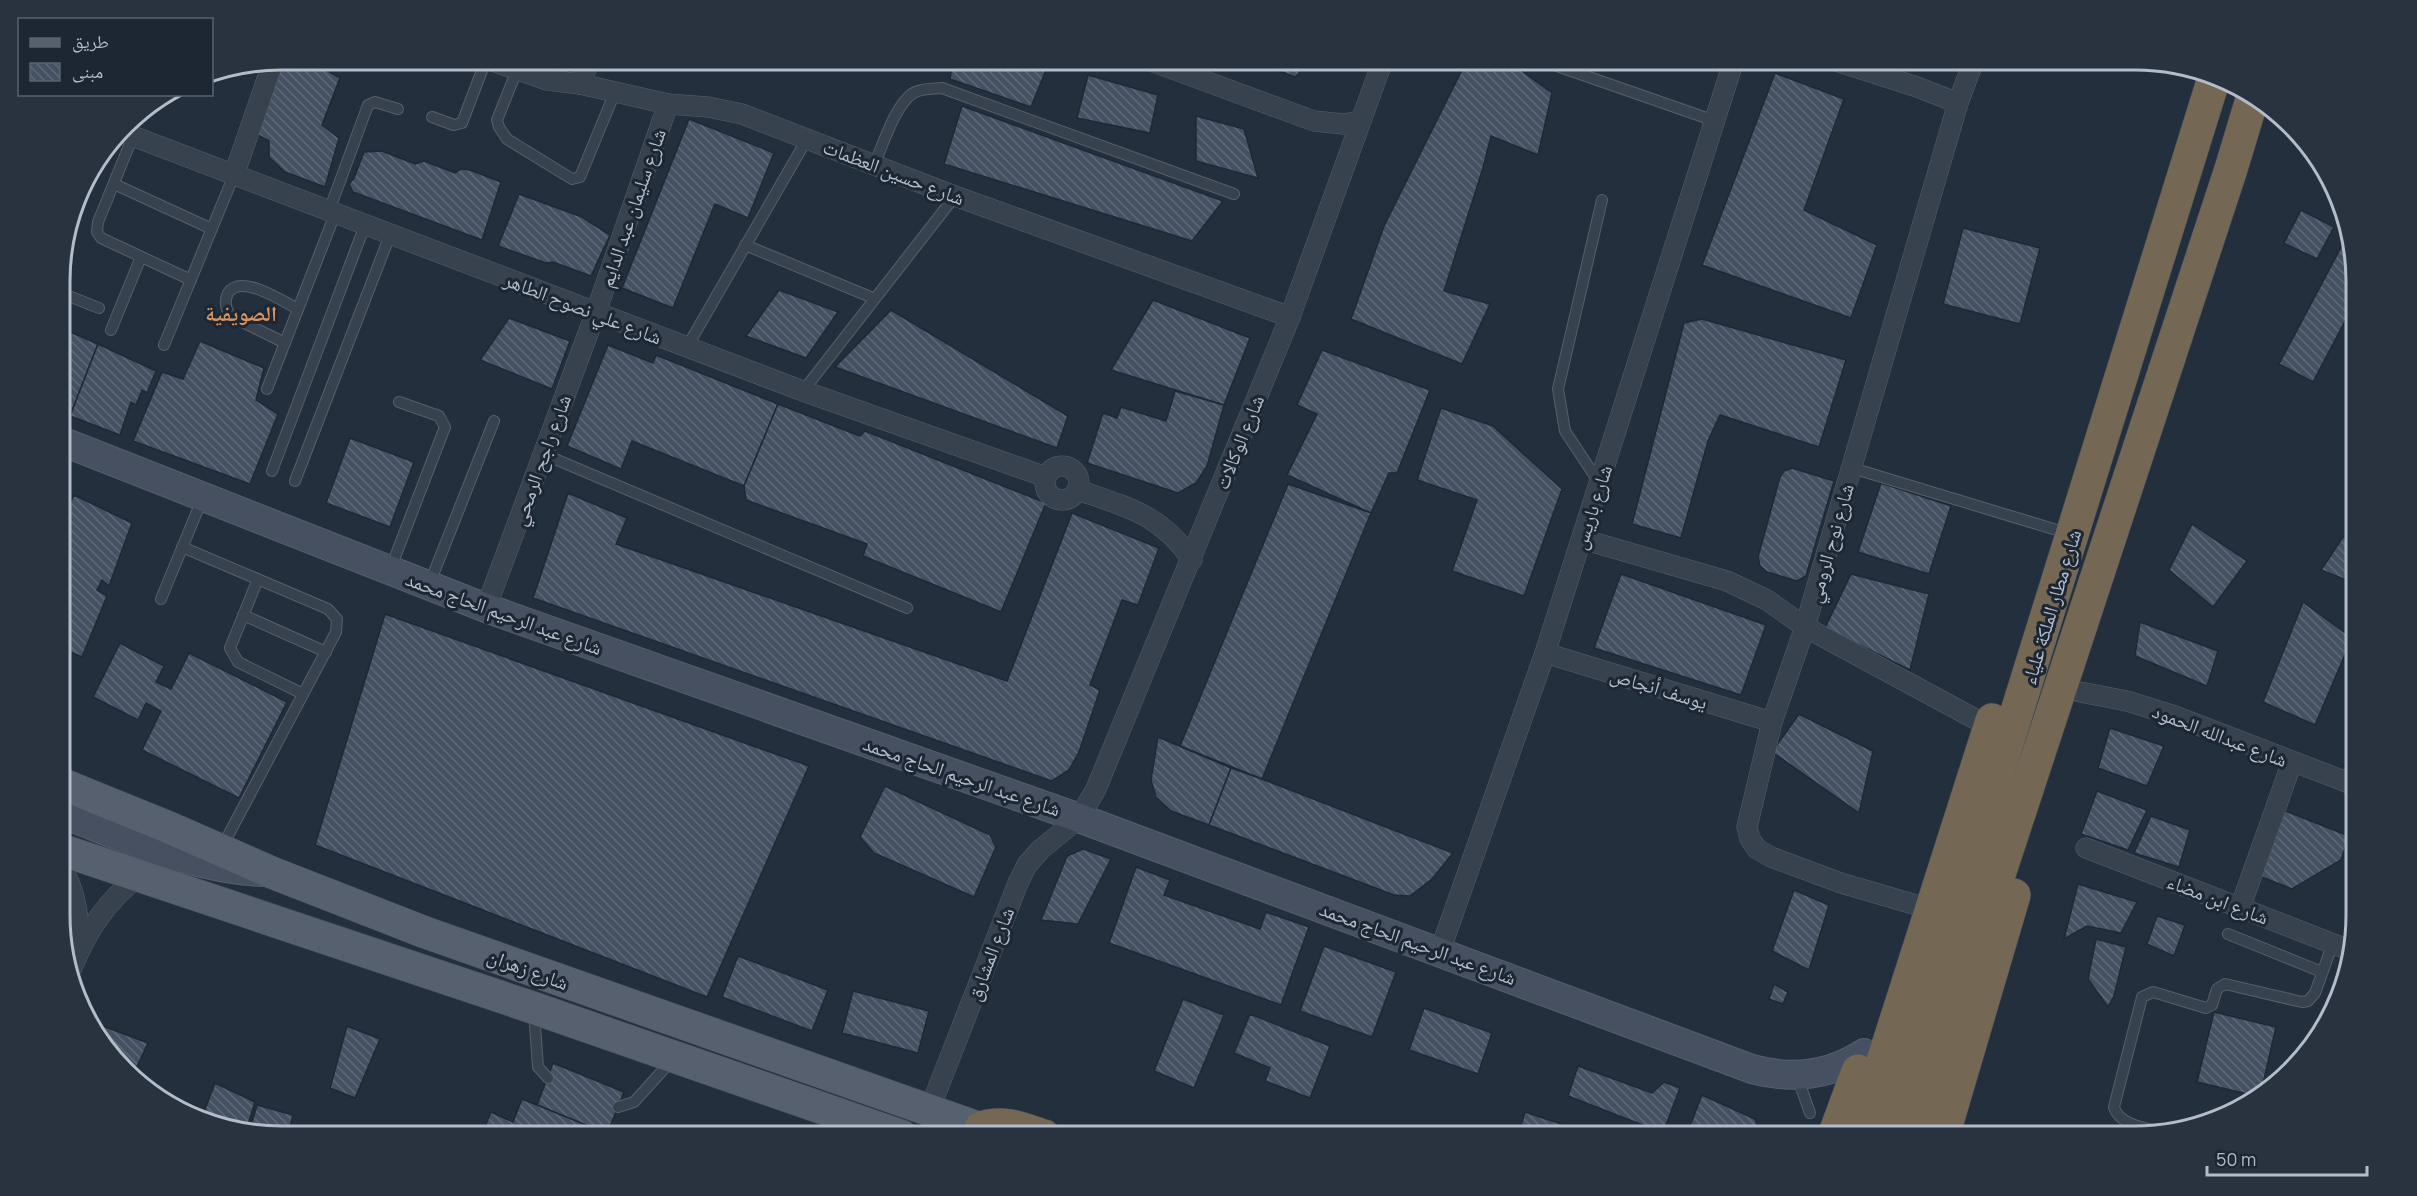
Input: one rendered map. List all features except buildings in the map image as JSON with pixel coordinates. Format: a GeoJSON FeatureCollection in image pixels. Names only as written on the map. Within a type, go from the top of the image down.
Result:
{"type":"FeatureCollection","features":[{"type":"Feature","properties":{"kind":"highway"},"geometry":{"type":"LineString","coordinates":[[2193,148],[2196,80]]}},
{"type":"Feature","properties":{"kind":"highway","name":"شارع مطار الملكة علياء"},"geometry":{"type":"LineString","coordinates":[[1888,1125],[2212,85]]}},
{"type":"Feature","properties":{"kind":"highway","name":"شارع مطار الملكة علياء"},"geometry":{"type":"LineString","coordinates":[[1917,1125],[2231,170],[2250,105]]}},
{"type":"Feature","properties":{"kind":"highway"},"geometry":{"type":"LineString","coordinates":[[2231,170],[2262,112]]}},
{"type":"Feature","properties":{"kind":"highway"},"geometry":{"type":"LineString","coordinates":[[1862,1125],[2015,647],[2060,531],[2087,491]]}},
{"type":"Feature","properties":{"kind":"highway"},"geometry":{"type":"LineString","coordinates":[[1947,1125],[2034,828],[2108,600],[2114,559],[2114,521]]}},
{"type":"Feature","properties":{"kind":"highway"},"geometry":{"type":"LineString","coordinates":[[1838,1125],[1864,1053],[1892,1003],[1908,980]]}},
{"type":"Feature","properties":{"kind":"highway"},"geometry":{"type":"LineString","coordinates":[[996,1126],[1011,1126]]}},
{"type":"Feature","properties":{"kind":"main road","name":"شارع زهران"},"geometry":{"type":"LineString","coordinates":[[70,787],[168,826],[273,873],[436,936],[973,1126]]}},
{"type":"Feature","properties":{"kind":"main road","name":"شارع زهران"},"geometry":{"type":"LineString","coordinates":[[70,853],[534,1008],[872,1126]]}},
{"type":"Feature","properties":{"kind":"street","name":"شارع الوكالات"},"geometry":{"type":"LineString","coordinates":[[1080,818],[1096,789],[1192,560],[1290,317],[1379,70]]}},
{"type":"Feature","properties":{"kind":"street","name":"شارع باريس"},"geometry":{"type":"LineString","coordinates":[[1440,951],[1545,653],[1731,70]]}},
{"type":"Feature","properties":{"kind":"street"},"geometry":{"type":"LineString","coordinates":[[1865,70],[1958,103]]}},
{"type":"Feature","properties":{"kind":"street","name":"شارع نوح الرومي"},"geometry":{"type":"LineString","coordinates":[[1930,909],[1841,883],[1771,857],[1757,849],[1750,839],[1747,827],[1772,722],[1805,627],[1958,103],[1970,70]]}},
{"type":"Feature","properties":{"kind":"street"},"geometry":{"type":"LineString","coordinates":[[234,175],[270,71]]}},
{"type":"Feature","properties":{"kind":"street","name":"شارع حسين العظمات"},"geometry":{"type":"LineString","coordinates":[[520,71],[547,80],[580,84],[668,104],[708,106],[742,114],[955,196],[1290,317]]}},
{"type":"Feature","properties":{"kind":"street"},"geometry":{"type":"LineString","coordinates":[[580,84],[585,71]]}},
{"type":"Feature","properties":{"kind":"street"},"geometry":{"type":"LineString","coordinates":[[1177,71],[1314,121],[1343,124],[1361,121]]}},
{"type":"Feature","properties":{"kind":"street","name":"شارع سليمان عبد الدايم"},"geometry":{"type":"LineString","coordinates":[[596,312],[668,104]]}},
{"type":"Feature","properties":{"kind":"street","name":"شارع علي نصوح الطاهر"},"geometry":{"type":"LineString","coordinates":[[130,135],[803,391],[1046,477],[1055,468],[1068,468],[1078,477],[1078,490],[1155,520],[1182,545],[1192,560]]}},
{"type":"Feature","properties":{"kind":"street","name":"شارع راجح الرمحي"},"geometry":{"type":"LineString","coordinates":[[486,608],[596,312]]}},
{"type":"Feature","properties":{"kind":"street","name":"شارع عبد الرحيم الحاج محمد"},"geometry":{"type":"LineString","coordinates":[[71,445],[486,608],[1080,818],[1752,1069],[1774,1075],[1797,1076],[1826,1072],[1864,1053]]}},
{"type":"Feature","properties":{"kind":"street"},"geometry":{"type":"LineString","coordinates":[[1582,539],[1727,581],[1767,600],[1805,627],[1990,727]]}},
{"type":"Feature","properties":{"kind":"street","name":"يوسف أنجاص"},"geometry":{"type":"LineString","coordinates":[[1545,653],[1772,722]]}},
{"type":"Feature","properties":{"kind":"street","name":"شارع عبدالله الحمود"},"geometry":{"type":"LineString","coordinates":[[2080,692],[2127,701],[2175,716],[2292,762],[2346,776]]}},
{"type":"Feature","properties":{"kind":"street"},"geometry":{"type":"LineString","coordinates":[[2240,908],[2292,762]]}},
{"type":"Feature","properties":{"kind":"street"},"geometry":{"type":"LineString","coordinates":[[70,817],[174,856],[227,869],[273,873]]}},
{"type":"Feature","properties":{"kind":"street","name":"شارع المشارق"},"geometry":{"type":"LineString","coordinates":[[928,1111],[1018,883],[1040,850],[1080,818]]}},
{"type":"Feature","properties":{"kind":"street","name":"شارع ابن مضاء"},"geometry":{"type":"LineString","coordinates":[[2086,848],[2341,947]]}},
{"type":"Feature","properties":{"kind":"street"},"geometry":{"type":"LineString","coordinates":[[76,959],[103,910],[139,876]]}},
{"type":"Feature","properties":{"kind":"street"},"geometry":{"type":"LineString","coordinates":[[70,886],[78,914],[75,957]]}},
{"type":"Feature","properties":{"kind":"lane"},"geometry":{"type":"LineString","coordinates":[[1570,70],[1715,121]]}},
{"type":"Feature","properties":{"kind":"lane"},"geometry":{"type":"LineString","coordinates":[[432,117],[454,125],[462,123],[482,71]]}},
{"type":"Feature","properties":{"kind":"lane"},"geometry":{"type":"LineString","coordinates":[[517,71],[497,120],[499,127],[507,139],[572,179],[580,177],[615,92]]}},
{"type":"Feature","properties":{"kind":"lane"},"geometry":{"type":"LineString","coordinates":[[874,165],[903,102],[915,92],[942,88],[1234,194]]}},
{"type":"Feature","properties":{"kind":"lane"},"geometry":{"type":"LineString","coordinates":[[267,389],[298,309],[368,105],[375,102],[398,109]]}},
{"type":"Feature","properties":{"kind":"lane"},"geometry":{"type":"LineString","coordinates":[[127,138],[114,184],[98,222],[98,232],[101,238],[191,280]]}},
{"type":"Feature","properties":{"kind":"lane"},"geometry":{"type":"LineString","coordinates":[[687,347],[807,139]]}},
{"type":"Feature","properties":{"kind":"lane"},"geometry":{"type":"LineString","coordinates":[[164,345],[234,175]]}},
{"type":"Feature","properties":{"kind":"lane"},"geometry":{"type":"LineString","coordinates":[[114,184],[212,229]]}},
{"type":"Feature","properties":{"kind":"lane"},"geometry":{"type":"LineString","coordinates":[[803,391],[873,298],[955,196]]}},
{"type":"Feature","properties":{"kind":"lane"},"geometry":{"type":"LineString","coordinates":[[1600,484],[1565,431],[1558,389],[1602,200]]}},
{"type":"Feature","properties":{"kind":"lane"},"geometry":{"type":"LineString","coordinates":[[272,471],[365,225]]}},
{"type":"Feature","properties":{"kind":"lane"},"geometry":{"type":"LineString","coordinates":[[295,481],[390,235]]}},
{"type":"Feature","properties":{"kind":"lane"},"geometry":{"type":"LineString","coordinates":[[745,246],[873,298]]}},
{"type":"Feature","properties":{"kind":"lane"},"geometry":{"type":"LineString","coordinates":[[111,330],[141,257]]}},
{"type":"Feature","properties":{"kind":"lane"},"geometry":{"type":"LineString","coordinates":[[285,343],[230,316],[226,309],[228,294],[233,288],[248,285],[298,309]]}},
{"type":"Feature","properties":{"kind":"lane"},"geometry":{"type":"LineString","coordinates":[[71,297],[99,308]]}},
{"type":"Feature","properties":{"kind":"lane"},"geometry":{"type":"LineString","coordinates":[[390,570],[445,427],[439,416],[399,402]]}},
{"type":"Feature","properties":{"kind":"lane"},"geometry":{"type":"LineString","coordinates":[[428,585],[494,421]]}},
{"type":"Feature","properties":{"kind":"lane"},"geometry":{"type":"LineString","coordinates":[[543,454],[907,608]]}},
{"type":"Feature","properties":{"kind":"lane"},"geometry":{"type":"LineString","coordinates":[[1852,468],[2060,531]]}},
{"type":"Feature","properties":{"kind":"lane"},"geometry":{"type":"LineString","coordinates":[[160,599],[203,497]]}},
{"type":"Feature","properties":{"kind":"lane"},"geometry":{"type":"LineString","coordinates":[[182,547],[334,613],[338,625],[326,652],[220,850]]}},
{"type":"Feature","properties":{"kind":"lane"},"geometry":{"type":"LineString","coordinates":[[258,579],[230,648],[238,662],[303,694]]}},
{"type":"Feature","properties":{"kind":"lane"},"geometry":{"type":"LineString","coordinates":[[243,615],[326,652]]}},
{"type":"Feature","properties":{"kind":"lane"},"geometry":{"type":"LineString","coordinates":[[2228,934],[2322,972]]}},
{"type":"Feature","properties":{"kind":"lane"},"geometry":{"type":"LineString","coordinates":[[2140,1125],[2122,1119],[2116,1114],[2114,1107],[2142,997],[2153,992],[2206,1008],[2212,1005],[2217,988],[2225,984],[2302,1002],[2312,998],[2322,972],[2341,947]]}},
{"type":"Feature","properties":{"kind":"lane"},"geometry":{"type":"LineString","coordinates":[[534,1008],[538,1067],[548,1078]]}},
{"type":"Feature","properties":{"kind":"lane"},"geometry":{"type":"LineString","coordinates":[[618,1107],[634,1102],[674,1058]]}},
{"type":"Feature","properties":{"kind":"lane"},"geometry":{"type":"LineString","coordinates":[[1797,1076],[1810,1113]]}},
{"type":"Feature","properties":{"kind":"district","name":"الصويفية"},"geometry":{"type":"Point","coordinates":[241,313]}}]}
